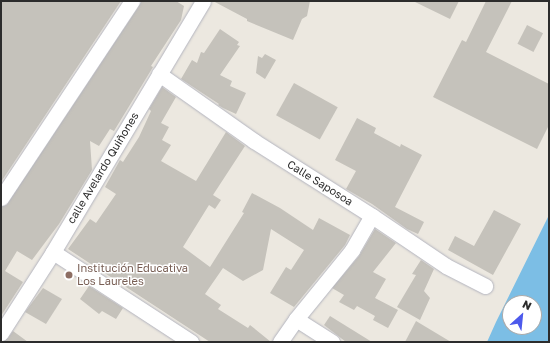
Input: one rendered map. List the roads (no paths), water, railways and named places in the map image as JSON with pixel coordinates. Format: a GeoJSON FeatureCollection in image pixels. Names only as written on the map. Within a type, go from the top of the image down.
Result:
{"type":"FeatureCollection","features":[{"type":"Feature","properties":{"kind":"street"},"geometry":{"type":"LineString","coordinates":[[1,198],[132,1]]}},
{"type":"Feature","properties":{"kind":"street","name":"calle Avelardo Quiñones"},"geometry":{"type":"LineString","coordinates":[[1,333],[52,252],[203,1]]}},
{"type":"Feature","properties":{"kind":"street","name":"Calle Saposoa"},"geometry":{"type":"LineString","coordinates":[[159,74],[254,140],[372,216],[446,266],[484,286]]}},
{"type":"Feature","properties":{"kind":"street"},"geometry":{"type":"LineString","coordinates":[[280,342],[296,319],[352,250],[372,216]]}},
{"type":"Feature","properties":{"kind":"street"},"geometry":{"type":"LineString","coordinates":[[52,252],[191,342]]}},
{"type":"Feature","properties":{"kind":"street"},"geometry":{"type":"LineString","coordinates":[[296,319],[332,342]]}},
{"type":"Feature","properties":{"kind":"water"},"geometry":{"type":"Polygon","coordinates":[[[549,215],[549,342],[487,342],[502,310],[502,335],[542,335],[542,295],[509,295],[549,215]]]}},
{"type":"Feature","properties":{"kind":"place","name":"Institución Educativa Los Laureles"},"geometry":{"type":"Point","coordinates":[69,275]}}]}
